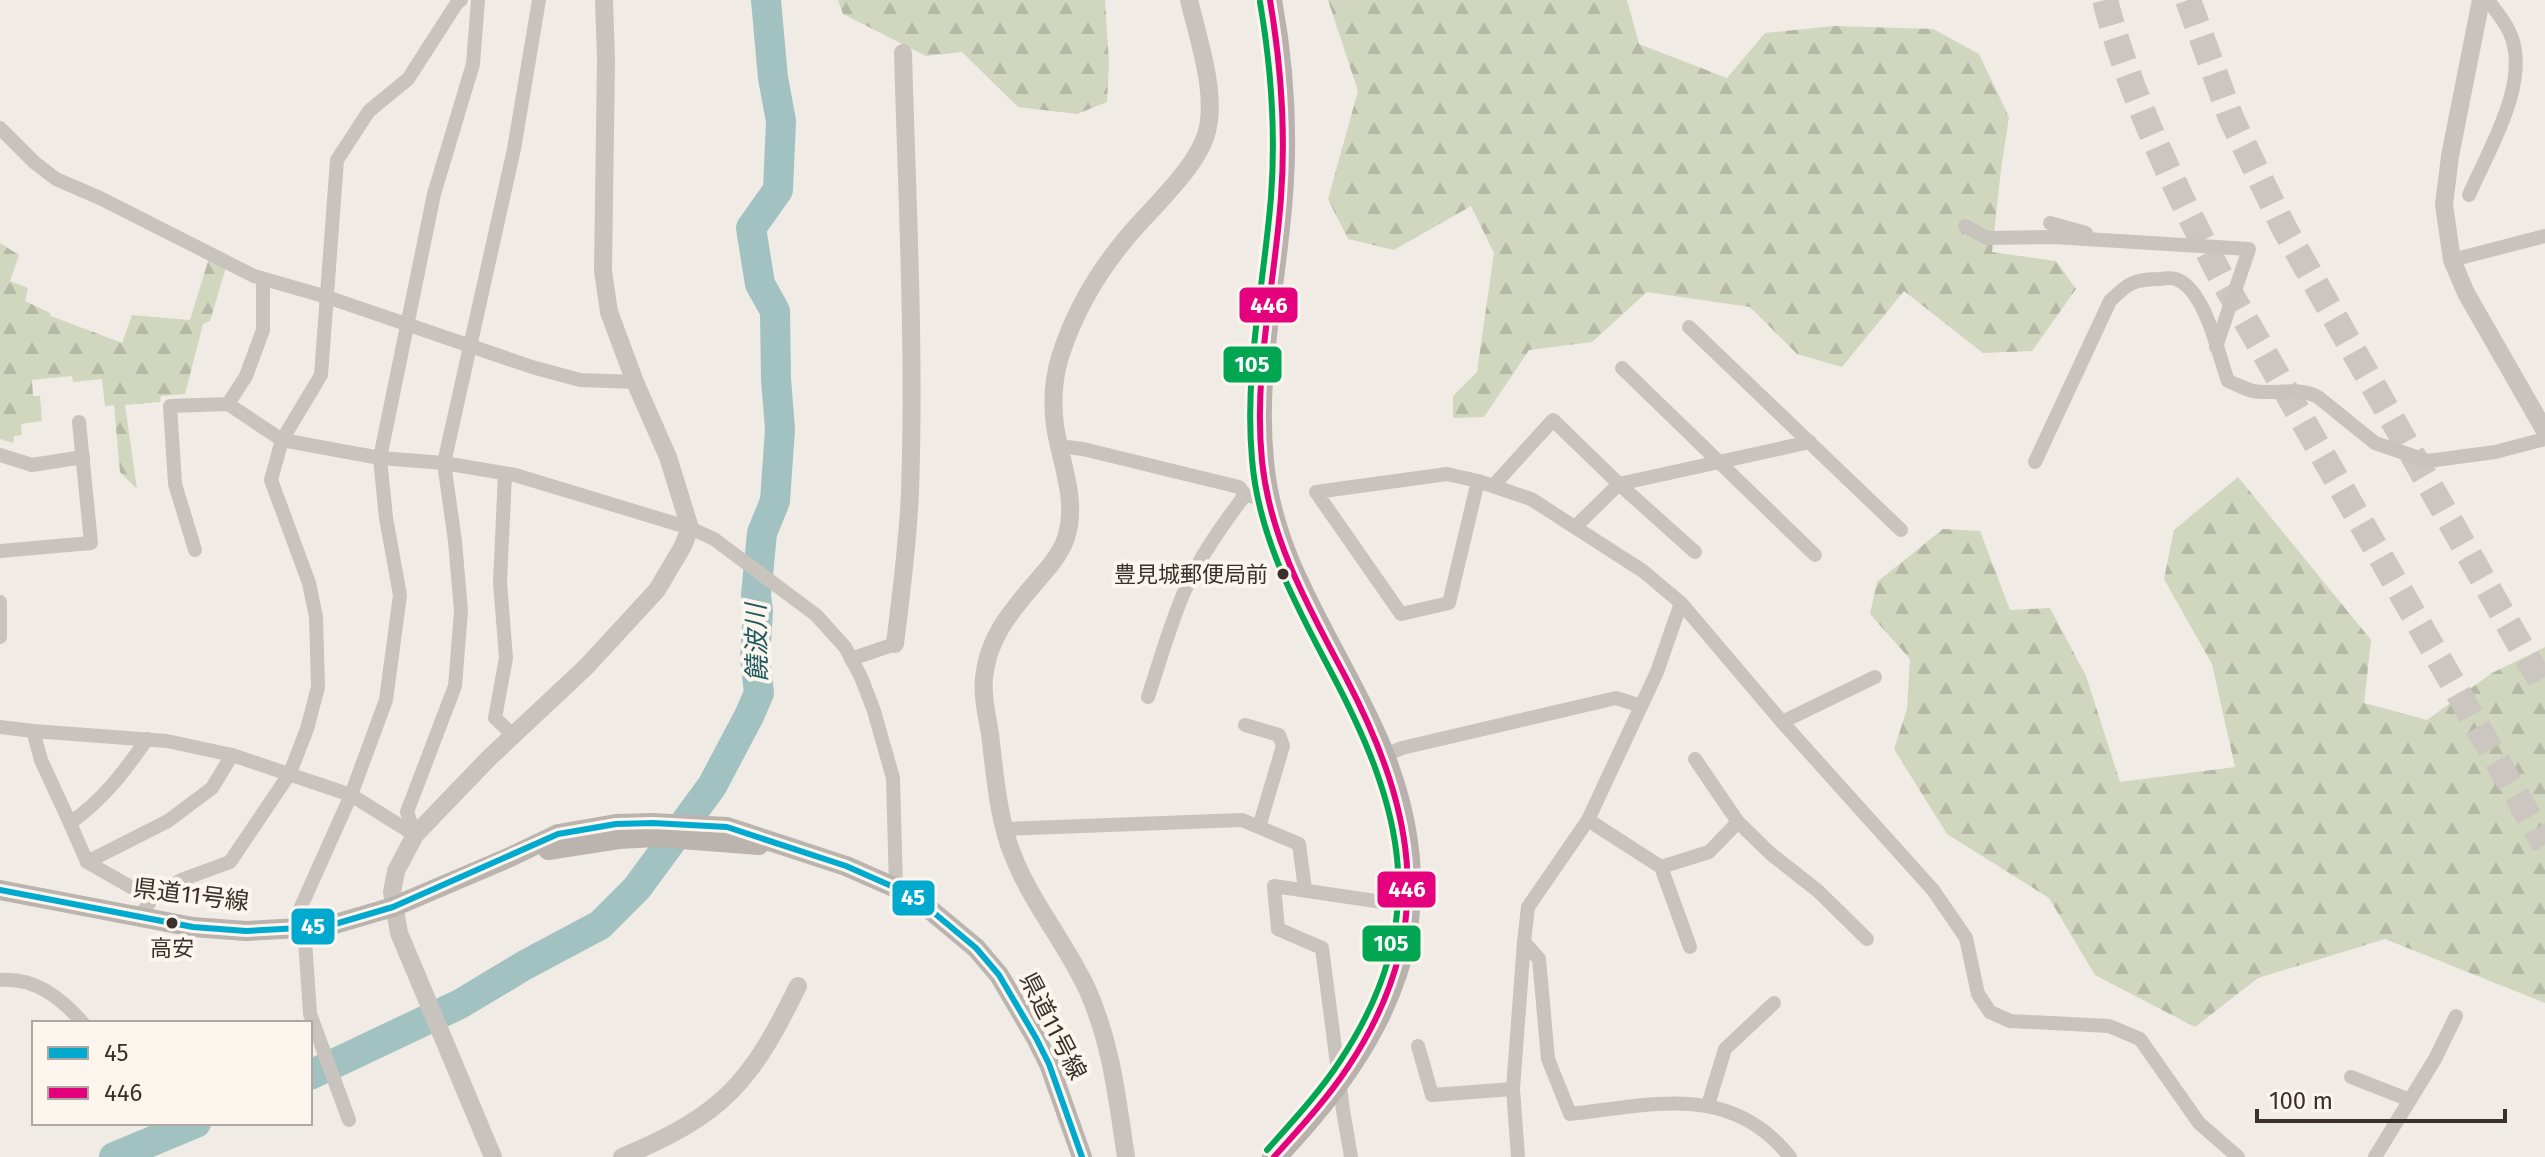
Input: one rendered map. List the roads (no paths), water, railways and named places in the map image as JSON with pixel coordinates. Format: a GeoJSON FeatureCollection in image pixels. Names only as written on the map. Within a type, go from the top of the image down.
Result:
{"type":"FeatureCollection","features":[{"type":"Feature","properties":{"kind":"main road"},"geometry":{"type":"LineString","coordinates":[[1270,0],[1281,73],[1283,136],[1279,225],[1263,342],[1256,497],[1383,756],[1394,787],[1407,844],[1408,911],[1405,939],[1388,996],[1376,1023],[1339,1081],[1274,1157]]}},
{"type":"Feature","properties":{"kind":"main road","name":"県道11号線"},"geometry":{"type":"LineString","coordinates":[[0,890],[146,908],[219,930],[300,928],[335,924],[393,907],[558,834],[580,829],[653,823],[787,846],[846,866],[896,888],[921,902],[976,948],[999,975],[1049,1064],[1082,1157]]}},
{"type":"Feature","properties":{"kind":"main road","name":"県道11号線"},"geometry":{"type":"LineString","coordinates":[[508,858],[567,846],[656,837],[721,835]]}},
{"type":"Feature","properties":{"kind":"street"},"geometry":{"type":"LineString","coordinates":[[33,731],[41,760],[87,862],[146,908],[181,880],[230,862],[290,773],[307,729],[318,687],[316,617],[309,583],[271,480],[282,440],[321,375],[337,160],[369,111],[408,79],[461,0]]}},
{"type":"Feature","properties":{"kind":"street"},"geometry":{"type":"LineString","coordinates":[[348,1117],[312,1018],[300,909],[351,795],[386,700],[400,595],[386,518],[380,458],[434,194],[473,64],[478,0]]}},
{"type":"Feature","properties":{"kind":"street"},"geometry":{"type":"LineString","coordinates":[[415,835],[407,812],[455,686],[461,611],[444,463],[514,149],[539,0]]}},
{"type":"Feature","properties":{"kind":"street"},"geometry":{"type":"LineString","coordinates":[[493,1157],[399,933],[392,892],[396,871],[415,835],[513,735],[586,667],[657,590],[690,528],[668,457],[609,312],[603,271],[604,0]]}},
{"type":"Feature","properties":{"kind":"street"},"geometry":{"type":"LineString","coordinates":[[1126,1157],[1112,1058],[1106,1037],[1076,967],[1013,857],[984,682],[986,661],[999,628],[1053,562],[1065,541],[1071,515],[1070,502],[1055,424],[1053,388],[1055,373],[1069,335],[1104,267],[1191,164],[1207,131],[1209,100],[1189,0]]}},
{"type":"Feature","properties":{"kind":"street"},"geometry":{"type":"LineString","coordinates":[[2481,0],[2450,156],[2444,205],[2452,260],[2466,293],[2545,431]]}},
{"type":"Feature","properties":{"kind":"street"},"geometry":{"type":"LineString","coordinates":[[2469,195],[2511,98],[2516,58],[2510,32],[2488,0]]}},
{"type":"Feature","properties":{"kind":"street"},"geometry":{"type":"LineString","coordinates":[[851,659],[895,644],[904,576],[911,422],[903,53]]}},
{"type":"Feature","properties":{"kind":"street"},"geometry":{"type":"LineString","coordinates":[[0,128],[56,179],[263,279],[327,297],[532,367],[580,380],[635,382]]}},
{"type":"Feature","properties":{"kind":"street"},"geometry":{"type":"LineString","coordinates":[[2050,223],[2113,241]]}},
{"type":"Feature","properties":{"kind":"street"},"geometry":{"type":"LineString","coordinates":[[1965,226],[1987,238],[2053,237],[2249,249],[2216,348]]}},
{"type":"Feature","properties":{"kind":"street"},"geometry":{"type":"LineString","coordinates":[[2452,260],[2545,236]]}},
{"type":"Feature","properties":{"kind":"street"},"geometry":{"type":"LineString","coordinates":[[2035,462],[2110,301],[2127,283],[2152,279],[2176,278],[2189,288],[2206,314],[2228,381],[2252,391],[2307,392],[2318,397],[2375,443],[2428,461],[2495,452],[2545,439]]}},
{"type":"Feature","properties":{"kind":"street"},"geometry":{"type":"LineString","coordinates":[[228,404],[246,376],[263,330],[263,279]]}},
{"type":"Feature","properties":{"kind":"street"},"geometry":{"type":"LineString","coordinates":[[1689,327],[1901,530]]}},
{"type":"Feature","properties":{"kind":"street"},"geometry":{"type":"LineString","coordinates":[[1622,368],[1815,555]]}},
{"type":"Feature","properties":{"kind":"street"},"geometry":{"type":"LineString","coordinates":[[195,550],[175,484],[170,406],[228,404],[282,440],[380,458],[444,463],[505,474],[690,528],[714,539],[816,615],[845,647],[874,711],[893,778],[896,888]]}},
{"type":"Feature","properties":{"kind":"street"},"geometry":{"type":"LineString","coordinates":[[1695,552],[1553,420],[1486,484],[1449,603],[1401,614],[1316,492],[1447,474],[1486,484],[1531,499],[1643,571],[1681,603],[1782,722],[1933,890],[1966,938],[1978,994],[1990,1012],[2010,1021],[2109,1026],[2140,1039],[2199,1123],[2238,1157]]}},
{"type":"Feature","properties":{"kind":"street"},"geometry":{"type":"LineString","coordinates":[[0,551],[91,543],[79,422]]}},
{"type":"Feature","properties":{"kind":"street"},"geometry":{"type":"LineString","coordinates":[[1576,526],[1619,484],[1810,442]]}},
{"type":"Feature","properties":{"kind":"street"},"geometry":{"type":"LineString","coordinates":[[1059,446],[1239,487],[1256,497],[1222,526],[1184,592],[1148,697]]}},
{"type":"Feature","properties":{"kind":"street"},"geometry":{"type":"LineString","coordinates":[[0,455],[32,465],[83,457]]}},
{"type":"Feature","properties":{"kind":"street"},"geometry":{"type":"LineString","coordinates":[[505,474],[500,582],[506,658],[495,718],[513,735]]}},
{"type":"Feature","properties":{"kind":"street"},"geometry":{"type":"LineString","coordinates":[[0,602],[0,637]]}},
{"type":"Feature","properties":{"kind":"street"},"geometry":{"type":"LineString","coordinates":[[1518,1157],[1513,1089],[1528,907],[1588,820],[1657,672],[1681,603]]}},
{"type":"Feature","properties":{"kind":"street"},"geometry":{"type":"LineString","coordinates":[[1782,722],[1875,677]]}},
{"type":"Feature","properties":{"kind":"street"},"geometry":{"type":"LineString","coordinates":[[1383,756],[1402,748],[1616,698],[1641,706]]}},
{"type":"Feature","properties":{"kind":"street"},"geometry":{"type":"LineString","coordinates":[[1245,725],[1279,735],[1283,746],[1259,827]]}},
{"type":"Feature","properties":{"kind":"street"},"geometry":{"type":"LineString","coordinates":[[0,727],[147,739],[232,755],[351,795],[415,835]]}},
{"type":"Feature","properties":{"kind":"street"},"geometry":{"type":"LineString","coordinates":[[70,823],[93,807],[116,782],[147,739]]}},
{"type":"Feature","properties":{"kind":"street"},"geometry":{"type":"LineString","coordinates":[[87,862],[168,821],[212,788],[232,755]]}},
{"type":"Feature","properties":{"kind":"street"},"geometry":{"type":"LineString","coordinates":[[1695,759],[1738,822],[1771,854],[1818,891],[1867,939]]}},
{"type":"Feature","properties":{"kind":"street"},"geometry":{"type":"LineString","coordinates":[[1006,829],[1242,820],[1299,844],[1305,889]]}},
{"type":"Feature","properties":{"kind":"street"},"geometry":{"type":"LineString","coordinates":[[1588,820],[1661,867],[1690,947]]}},
{"type":"Feature","properties":{"kind":"street"},"geometry":{"type":"LineString","coordinates":[[1661,867],[1709,852],[1738,822]]}},
{"type":"Feature","properties":{"kind":"street"},"geometry":{"type":"LineString","coordinates":[[1351,1157],[1322,948],[1278,929],[1274,886],[1389,903],[1408,911]]}},
{"type":"Feature","properties":{"kind":"street"},"geometry":{"type":"LineString","coordinates":[[1524,942],[1539,959],[1548,1059],[1570,1114],[1670,1103],[1708,1105],[1747,1117],[1790,1157]]}},
{"type":"Feature","properties":{"kind":"street"},"geometry":{"type":"LineString","coordinates":[[0,980],[15,979],[40,986],[67,1005],[81,1021]]}},
{"type":"Feature","properties":{"kind":"street"},"geometry":{"type":"LineString","coordinates":[[622,1157],[697,1120],[740,1085],[774,1036],[798,986]]}},
{"type":"Feature","properties":{"kind":"street"},"geometry":{"type":"LineString","coordinates":[[1708,1105],[1725,1049],[1774,1003]]}},
{"type":"Feature","properties":{"kind":"street"},"geometry":{"type":"LineString","coordinates":[[2375,1157],[2435,1059],[2456,1016]]}},
{"type":"Feature","properties":{"kind":"street"},"geometry":{"type":"LineString","coordinates":[[1418,1046],[1432,1095],[1513,1089]]}},
{"type":"Feature","properties":{"kind":"street"},"geometry":{"type":"LineString","coordinates":[[2351,1077],[2410,1100]]}},
{"type":"Feature","properties":{"kind":"waterway","name":"饒波川"},"geometry":{"type":"LineString","coordinates":[[312,1074],[460,1004],[600,925],[637,888],[712,786],[759,693],[755,657],[756,595],[762,533],[775,501],[780,429],[775,311],[760,284],[751,228],[778,190],[781,121],[773,78],[766,0]]}},
{"type":"Feature","properties":{"kind":"waterway","name":"饒波川"},"geometry":{"type":"LineString","coordinates":[[114,1157],[191,1125]]}},
{"type":"Feature","properties":{"kind":"tunnel"},"geometry":{"type":"LineString","coordinates":[[2105,0],[2141,107],[2221,277],[2545,845]]}},
{"type":"Feature","properties":{"kind":"tunnel"},"geometry":{"type":"LineString","coordinates":[[2188,0],[2231,118],[2284,228],[2545,689]]}},
{"type":"Feature","properties":{"kind":"place","name":"豊見城郵便局前"},"geometry":{"type":"Point","coordinates":[1283,574]}},
{"type":"Feature","properties":{"kind":"place","name":"高安"},"geometry":{"type":"Point","coordinates":[172,923]}}]}
